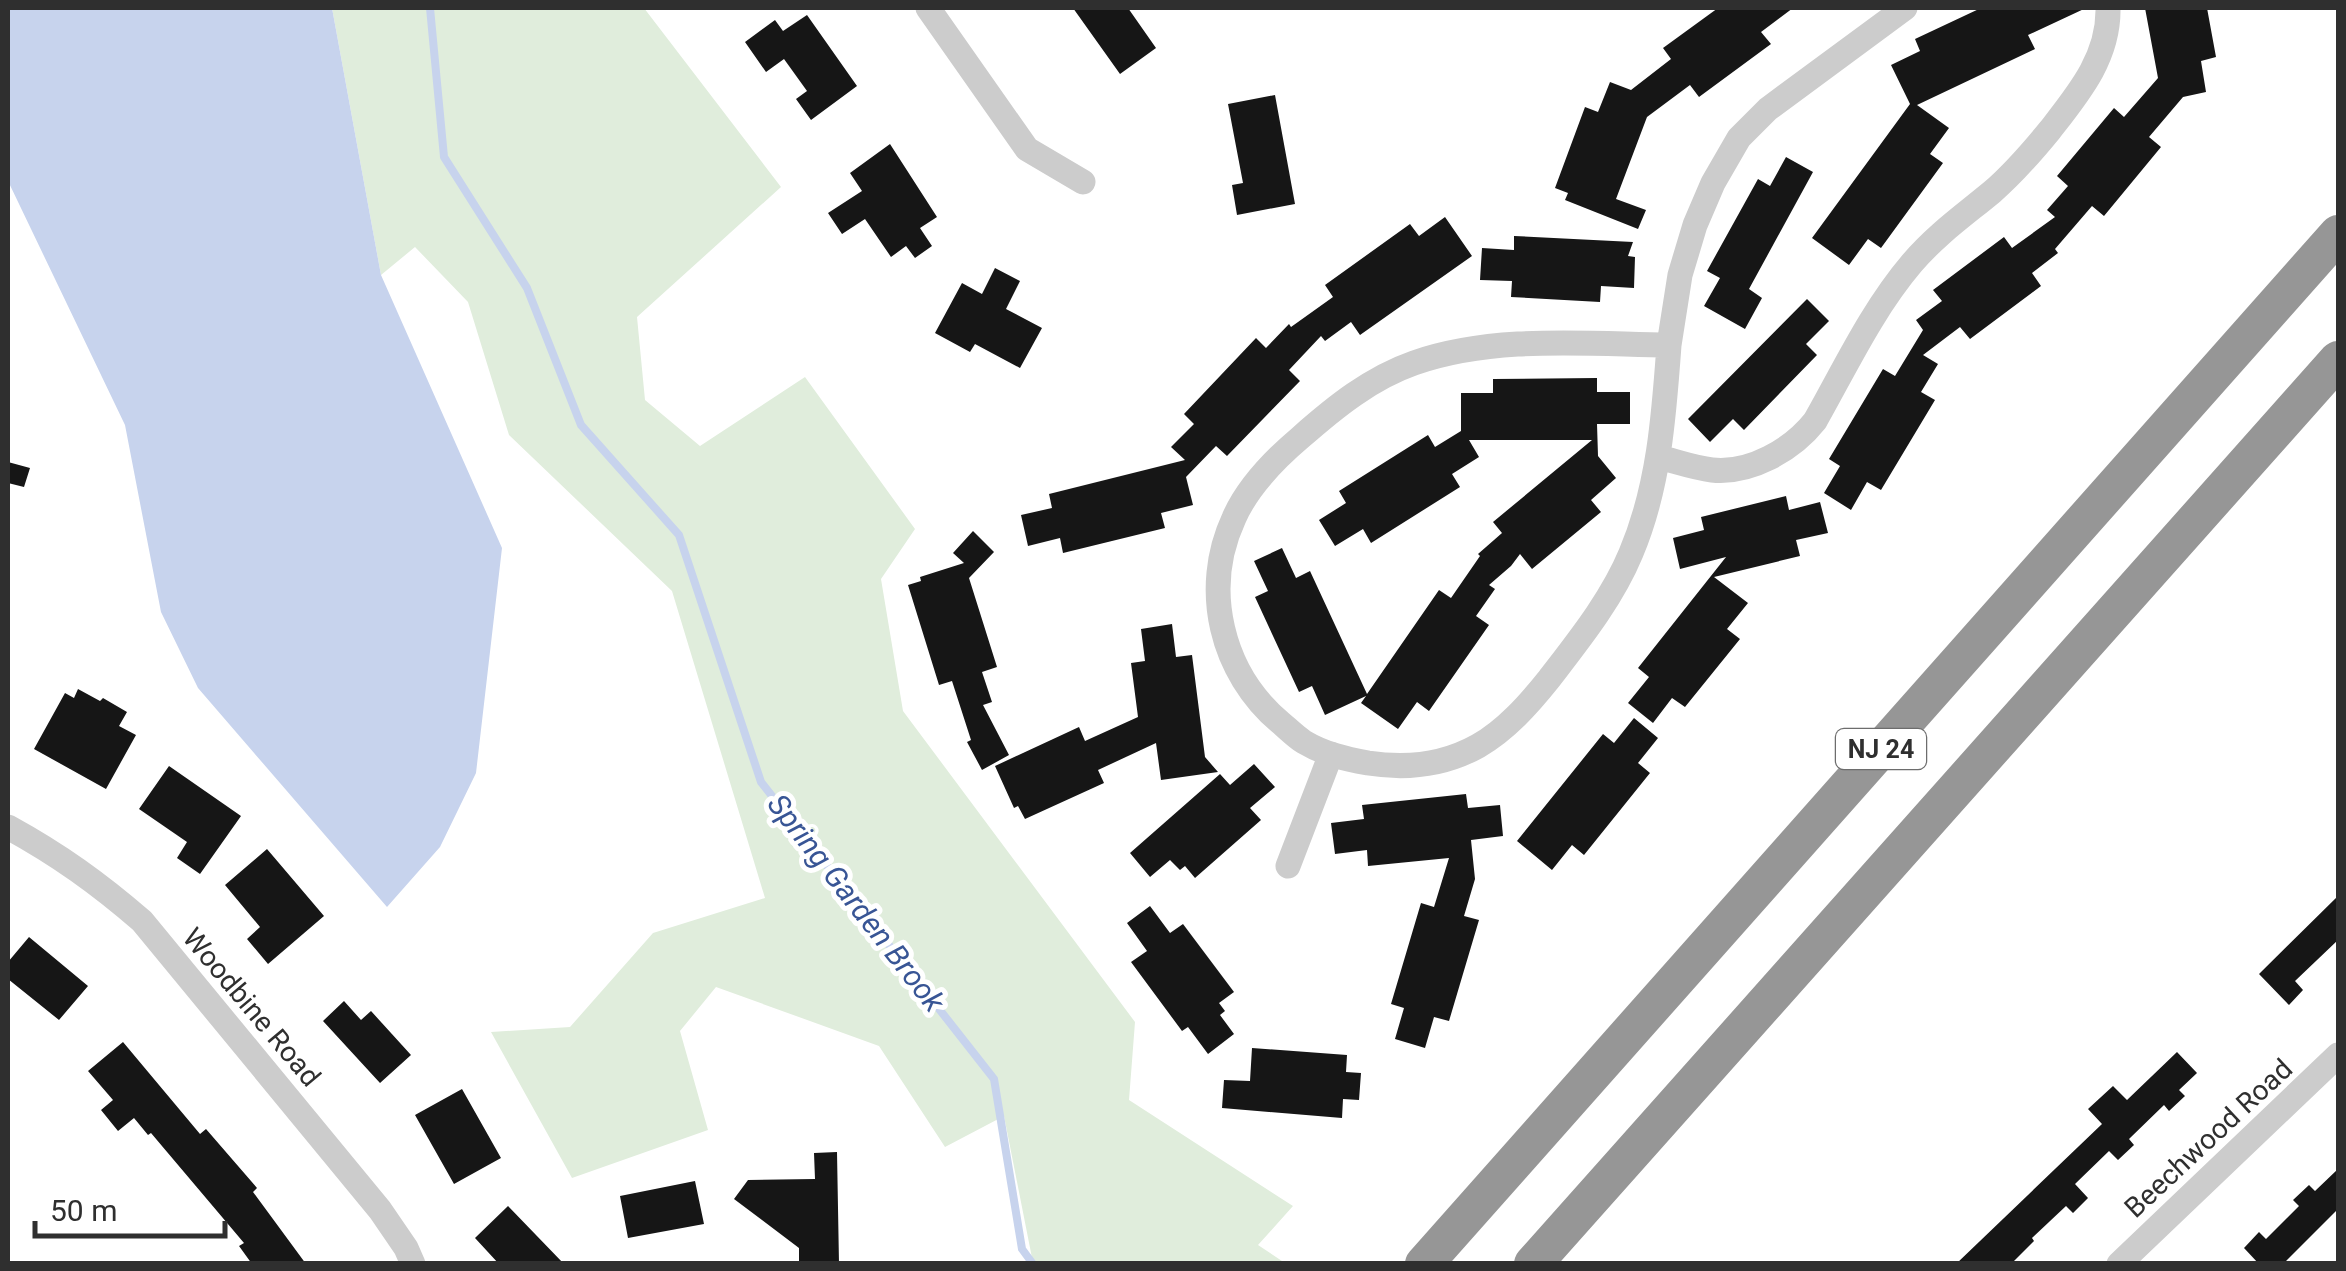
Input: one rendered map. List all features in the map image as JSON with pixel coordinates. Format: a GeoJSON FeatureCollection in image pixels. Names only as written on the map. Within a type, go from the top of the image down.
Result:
{"type":"FeatureCollection","features":[{"type":"Feature","properties":{"kind":"highway","name":"NJ 24"},"geometry":{"type":"LineString","coordinates":[[1424,1264],[2338,234]]}},
{"type":"Feature","properties":{"kind":"highway","name":"NJ 24"},"geometry":{"type":"LineString","coordinates":[[1533,1264],[2338,360]]}},
{"type":"Feature","properties":{"kind":"street"},"geometry":{"type":"LineString","coordinates":[[928,8],[1027,149],[1083,182]]}},
{"type":"Feature","properties":{"kind":"street"},"geometry":{"type":"LineString","coordinates":[[1669,346],[1536,344],[1448,354],[1414,363],[1377,379],[1282,453],[1251,488],[1234,518],[1221,556],[1218,585],[1220,619],[1229,652],[1244,683],[1266,710],[1302,741],[1331,754],[1388,766],[1422,765],[1477,747],[1500,731],[1537,694],[1608,596],[1630,556],[1646,512],[1664,416],[1680,274],[1713,183],[1740,138],[1768,109],[1905,8]]}},
{"type":"Feature","properties":{"kind":"street"},"geometry":{"type":"LineString","coordinates":[[1658,457],[1712,470],[1735,469],[1788,448],[1806,433],[1878,308],[1909,266],[1937,235],[1994,191],[2026,159],[2085,85],[2100,54],[2108,8]]}},
{"type":"Feature","properties":{"kind":"street"},"geometry":{"type":"LineString","coordinates":[[1288,866],[1331,754]]}},
{"type":"Feature","properties":{"kind":"street","name":"Woodbine Road"},"geometry":{"type":"LineString","coordinates":[[8,827],[51,851],[142,921],[380,1210],[413,1264]]}},
{"type":"Feature","properties":{"kind":"street","name":"Beechwood Road"},"geometry":{"type":"LineString","coordinates":[[2119,1264],[2338,1055]]}},
{"type":"Feature","properties":{"kind":"green space"},"geometry":{"type":"Polygon","coordinates":[[[332,8],[644,8],[781,187],[637,317],[645,400],[700,446],[805,377],[915,529],[881,579],[903,711],[1135,1022],[1129,1100],[1293,1206],[1258,1245],[1285,1263],[1033,1263],[1004,1116],[945,1147],[879,1046],[716,987],[680,1031],[708,1130],[572,1178],[491,1032],[570,1027],[653,933],[765,898],[672,591],[509,435],[468,302],[415,247],[381,275],[332,8]]]}},
{"type":"Feature","properties":{"kind":"water"},"geometry":{"type":"Polygon","coordinates":[[[8,8],[332,8],[381,275],[502,548],[476,773],[440,847],[387,907],[198,688],[161,612],[125,425],[8,181],[8,8]]]}},
{"type":"Feature","properties":{"kind":"building"},"geometry":{"type":"Polygon","coordinates":[[[1073,8],[1128,8],[1156,48],[1120,74],[1073,8]]]}},
{"type":"Feature","properties":{"kind":"building"},"geometry":{"type":"Polygon","coordinates":[[[1718,8],[1793,8],[1761,32],[1771,44],[1699,97],[1690,85],[1647,117],[1616,199],[1646,210],[1638,229],[1565,200],[1568,193],[1555,188],[1585,107],[1598,112],[1610,82],[1631,90],[1671,59],[1663,48],[1718,8]]]}},
{"type":"Feature","properties":{"kind":"building"},"geometry":{"type":"Polygon","coordinates":[[[1981,8],[2086,8],[2028,35],[2035,49],[1917,105],[1949,128],[1930,154],[1943,163],[1881,248],[1868,239],[1849,265],[1812,238],[1910,104],[1891,65],[1920,51],[1915,39],[1981,8]]]}},
{"type":"Feature","properties":{"kind":"building"},"geometry":{"type":"Polygon","coordinates":[[[2145,8],[2207,8],[2216,57],[2201,61],[2206,92],[2183,97],[2149,137],[2161,147],[2104,216],[2092,206],[2055,249],[2058,253],[2032,273],[2041,286],[1970,339],[1960,327],[1923,355],[1938,364],[1921,392],[1935,400],[1881,490],[1867,482],[1851,510],[1824,493],[1840,466],[1829,459],[1883,369],[1895,376],[1923,330],[1916,320],[1942,301],[1933,290],[2004,237],[2012,248],[2055,217],[2047,210],[2068,186],[2057,176],[2114,108],[2124,117],[2158,78],[2145,8]]]}},
{"type":"Feature","properties":{"kind":"building"},"geometry":{"type":"Polygon","coordinates":[[[807,15],[857,86],[811,120],[796,99],[807,91],[784,59],[766,72],[745,42],[775,20],[783,31],[807,15]]]}},
{"type":"Feature","properties":{"kind":"building"},"geometry":{"type":"Polygon","coordinates":[[[1275,95],[1295,204],[1237,215],[1232,185],[1243,183],[1228,104],[1275,95]]]}},
{"type":"Feature","properties":{"kind":"building"},"geometry":{"type":"Polygon","coordinates":[[[890,144],[937,217],[920,228],[932,246],[915,258],[906,246],[891,257],[865,219],[842,234],[828,213],[862,191],[850,173],[890,144]]]}},
{"type":"Feature","properties":{"kind":"building"},"geometry":{"type":"Polygon","coordinates":[[[1786,157],[1813,172],[1749,289],[1762,298],[1745,329],[1704,306],[1720,278],[1707,271],[1758,179],[1770,186],[1786,157]]]}},
{"type":"Feature","properties":{"kind":"building"},"geometry":{"type":"Polygon","coordinates":[[[1445,217],[1472,256],[1360,335],[1351,322],[1325,341],[1321,336],[1289,370],[1300,381],[1227,456],[1216,446],[1186,477],[1193,505],[1161,513],[1165,528],[1063,553],[1060,538],[1028,546],[1021,515],[1052,508],[1049,494],[1185,460],[1171,447],[1194,424],[1184,414],[1256,338],[1266,348],[1289,324],[1291,327],[1333,297],[1325,285],[1410,224],[1419,236],[1445,217]]]}},
{"type":"Feature","properties":{"kind":"building"},"geometry":{"type":"Polygon","coordinates":[[[1514,236],[1633,242],[1628,256],[1635,257],[1634,288],[1601,286],[1600,302],[1511,297],[1512,281],[1480,280],[1482,248],[1514,250],[1514,236]]]}},
{"type":"Feature","properties":{"kind":"building"},"geometry":{"type":"Polygon","coordinates":[[[995,268],[1020,281],[1006,309],[1042,328],[1020,368],[975,344],[970,352],[935,333],[962,283],[982,294],[995,268]]]}},
{"type":"Feature","properties":{"kind":"building"},"geometry":{"type":"Polygon","coordinates":[[[1807,299],[1829,321],[1806,344],[1817,355],[1744,430],[1733,419],[1710,442],[1688,419],[1807,299]]]}},
{"type":"Feature","properties":{"kind":"building"},"geometry":{"type":"Polygon","coordinates":[[[1597,378],[1597,392],[1630,392],[1630,424],[1597,424],[1598,456],[1616,478],[1591,500],[1601,512],[1532,569],[1520,554],[1489,585],[1495,589],[1476,616],[1489,625],[1429,711],[1417,702],[1398,729],[1361,703],[1366,696],[1325,715],[1312,686],[1299,692],[1255,597],[1268,591],[1254,561],[1282,548],[1296,578],[1310,571],[1367,694],[1439,590],[1451,598],[1478,554],[1502,533],[1493,522],[1592,440],[1469,440],[1479,457],[1452,474],[1460,487],[1371,543],[1363,529],[1335,546],[1319,520],[1346,503],[1339,491],[1428,435],[1435,447],[1461,431],[1461,393],[1493,393],[1493,379],[1597,378]]]}},
{"type":"Feature","properties":{"kind":"building"},"geometry":{"type":"Polygon","coordinates":[[[8,462],[30,468],[24,487],[8,483],[8,462]]]}},
{"type":"Feature","properties":{"kind":"building"},"geometry":{"type":"Polygon","coordinates":[[[1786,496],[1789,510],[1820,502],[1828,533],[1796,540],[1800,556],[1714,577],[1748,603],[1727,629],[1740,639],[1685,707],[1672,698],[1653,723],[1628,703],[1649,677],[1638,668],[1726,557],[1680,569],[1673,538],[1704,530],[1701,517],[1786,496]]]}},
{"type":"Feature","properties":{"kind":"building"},"geometry":{"type":"Polygon","coordinates":[[[973,531],[994,552],[969,578],[997,667],[982,672],[992,702],[983,705],[1009,755],[982,770],[967,742],[971,740],[952,681],[939,685],[908,585],[921,581],[920,577],[964,563],[953,553],[973,531]]]}},
{"type":"Feature","properties":{"kind":"building"},"geometry":{"type":"Polygon","coordinates":[[[1172,624],[1176,657],[1192,655],[1205,757],[1218,772],[1161,780],[1156,743],[1098,770],[1104,783],[1025,819],[1018,806],[1014,808],[995,766],[1079,727],[1085,741],[1138,717],[1131,663],[1145,661],[1141,629],[1172,624]]]}},
{"type":"Feature","properties":{"kind":"building"},"geometry":{"type":"Polygon","coordinates":[[[78,689],[127,712],[119,726],[136,735],[106,789],[34,749],[65,693],[74,698],[78,689]]]}},
{"type":"Feature","properties":{"kind":"building"},"geometry":{"type":"Polygon","coordinates":[[[1634,718],[1658,738],[1638,763],[1650,773],[1584,855],[1572,845],[1552,870],[1517,841],[1603,734],[1614,743],[1634,718]]]}},
{"type":"Feature","properties":{"kind":"building"},"geometry":{"type":"Polygon","coordinates":[[[1254,764],[1275,787],[1250,808],[1261,820],[1195,878],[1185,866],[1180,870],[1170,860],[1150,877],[1130,853],[1220,774],[1230,785],[1254,764]]]}},
{"type":"Feature","properties":{"kind":"building"},"geometry":{"type":"Polygon","coordinates":[[[169,766],[241,816],[200,874],[177,858],[187,842],[139,809],[169,766]]]}},
{"type":"Feature","properties":{"kind":"building"},"geometry":{"type":"Polygon","coordinates":[[[1466,794],[1468,808],[1500,805],[1503,836],[1471,840],[1475,879],[1464,916],[1479,920],[1449,1021],[1434,1017],[1425,1048],[1395,1039],[1404,1008],[1391,1004],[1421,903],[1434,907],[1449,858],[1368,866],[1367,850],[1335,854],[1331,823],[1364,819],[1362,805],[1466,794]]]}},
{"type":"Feature","properties":{"kind":"building"},"geometry":{"type":"Polygon","coordinates":[[[267,849],[324,916],[268,964],[247,939],[260,927],[225,885],[267,849]]]}},
{"type":"Feature","properties":{"kind":"building"},"geometry":{"type":"Polygon","coordinates":[[[2338,896],[2338,940],[2295,981],[2303,990],[2289,1005],[2259,974],[2338,896]]]}},
{"type":"Feature","properties":{"kind":"building"},"geometry":{"type":"Polygon","coordinates":[[[1150,906],[1170,933],[1183,924],[1234,992],[1219,1003],[1225,1011],[1220,1015],[1234,1034],[1208,1054],[1188,1027],[1182,1031],[1131,962],[1147,951],[1127,923],[1150,906]]]}},
{"type":"Feature","properties":{"kind":"building"},"geometry":{"type":"Polygon","coordinates":[[[29,937],[88,986],[59,1020],[8,979],[8,962],[29,937]]]}},
{"type":"Feature","properties":{"kind":"building"},"geometry":{"type":"Polygon","coordinates":[[[344,1001],[361,1020],[371,1011],[411,1055],[380,1083],[323,1021],[344,1001]]]}},
{"type":"Feature","properties":{"kind":"building"},"geometry":{"type":"Polygon","coordinates":[[[123,1042],[200,1134],[206,1129],[257,1188],[253,1192],[306,1264],[252,1264],[239,1246],[244,1243],[151,1133],[148,1135],[134,1118],[118,1131],[101,1110],[113,1100],[88,1071],[123,1042]]]}},
{"type":"Feature","properties":{"kind":"building"},"geometry":{"type":"Polygon","coordinates":[[[1252,1048],[1347,1055],[1346,1072],[1361,1073],[1359,1100],[1343,1099],[1342,1118],[1222,1108],[1224,1080],[1250,1081],[1252,1048]]]}},
{"type":"Feature","properties":{"kind":"building"},"geometry":{"type":"Polygon","coordinates":[[[2177,1052],[2197,1073],[2179,1090],[2185,1096],[2169,1111],[2164,1105],[2129,1139],[2134,1145],[2118,1160],[2109,1151],[2075,1184],[2088,1198],[2073,1213],[2066,1206],[2011,1264],[1956,1264],[2102,1124],[2088,1109],[2113,1086],[2127,1100],[2177,1052]]]}},
{"type":"Feature","properties":{"kind":"building"},"geometry":{"type":"Polygon","coordinates":[[[462,1089],[501,1158],[454,1184],[415,1115],[462,1089]]]}},
{"type":"Feature","properties":{"kind":"building"},"geometry":{"type":"Polygon","coordinates":[[[837,1152],[839,1264],[799,1264],[799,1248],[734,1199],[748,1180],[815,1179],[814,1153],[837,1152]]]}},
{"type":"Feature","properties":{"kind":"building"},"geometry":{"type":"Polygon","coordinates":[[[2338,1169],[2338,1209],[2283,1264],[2259,1264],[2244,1248],[2259,1232],[2266,1239],[2299,1206],[2293,1200],[2309,1185],[2315,1191],[2338,1169]]]}},
{"type":"Feature","properties":{"kind":"building"},"geometry":{"type":"Polygon","coordinates":[[[695,1181],[704,1224],[628,1238],[620,1196],[695,1181]]]}},
{"type":"Feature","properties":{"kind":"building"},"geometry":{"type":"Polygon","coordinates":[[[508,1206],[564,1264],[499,1264],[475,1238],[508,1206]]]}},
{"type":"Feature","properties":{"kind":"waterway","name":"Spring Garden Brook"},"geometry":{"type":"LineString","coordinates":[[430,8],[444,157],[527,288],[581,425],[679,535],[761,782],[994,1079],[1022,1249],[1033,1264]]}}]}
